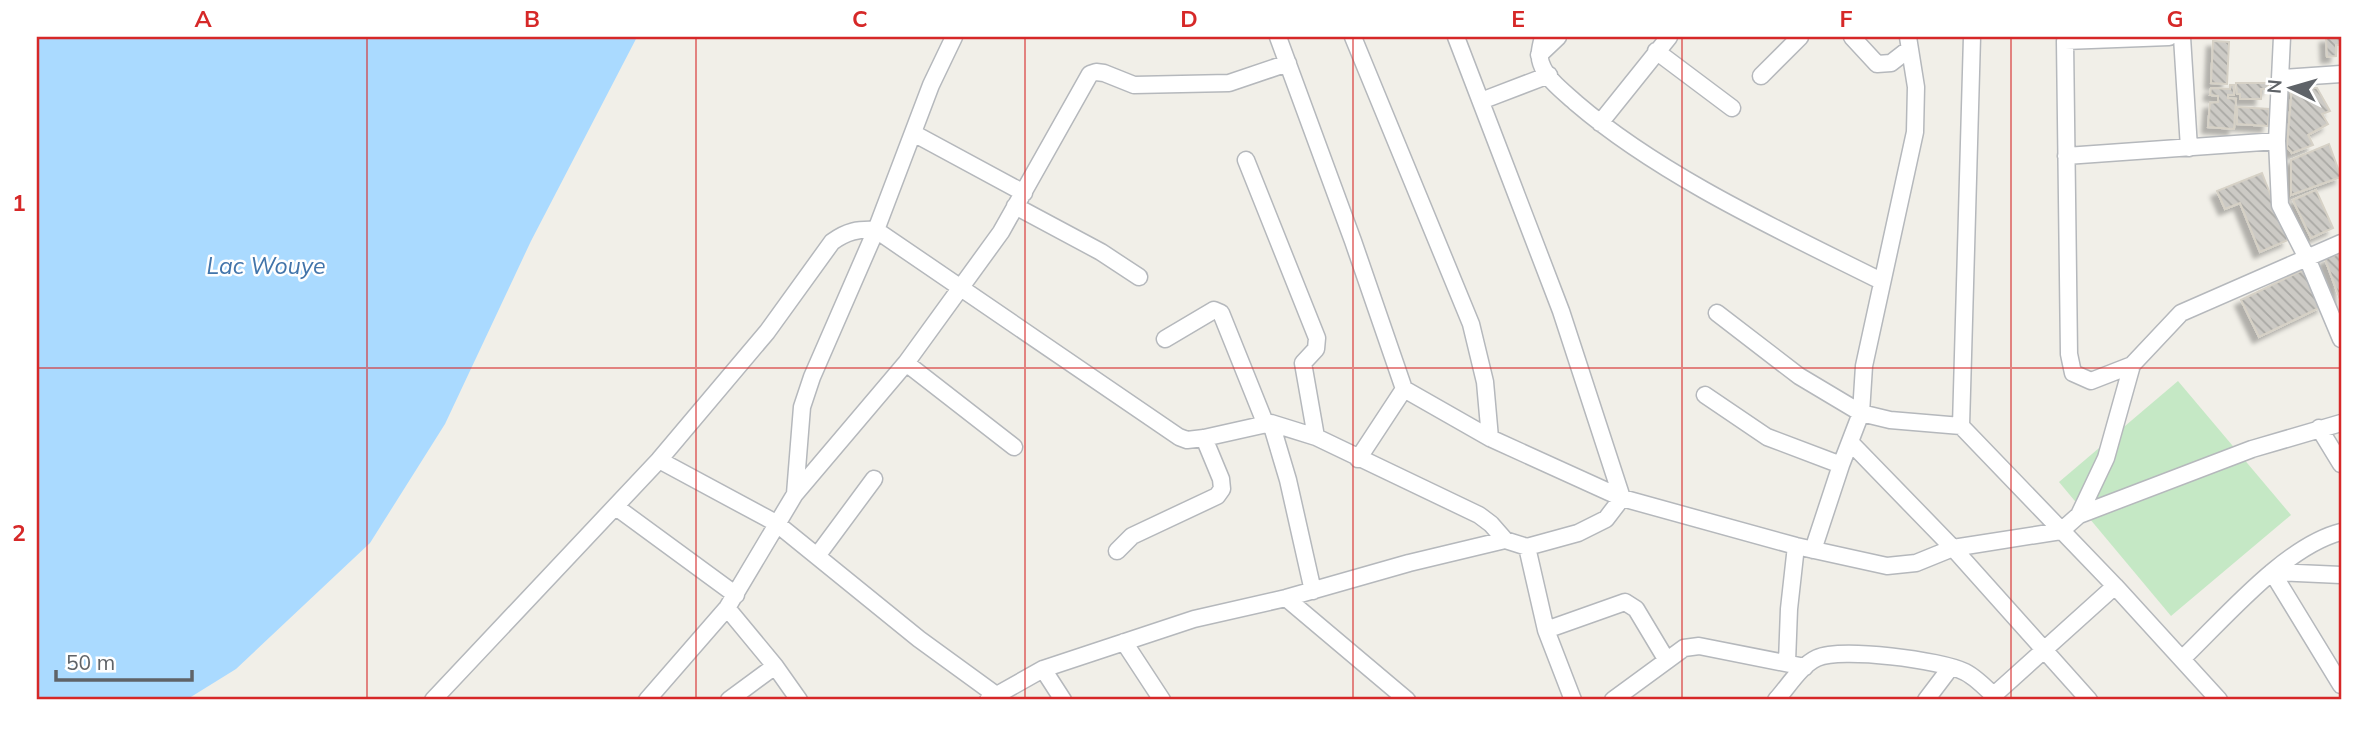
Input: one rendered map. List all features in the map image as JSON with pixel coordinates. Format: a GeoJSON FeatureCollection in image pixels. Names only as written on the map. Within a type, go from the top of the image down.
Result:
{"type":"FeatureCollection","features":[{"type":"Feature","properties":{"kind":"street"},"geometry":{"type":"LineString","coordinates":[[795,494],[802,407],[812,377],[876,230],[931,85],[954,37]]}},
{"type":"Feature","properties":{"kind":"street"},"geometry":{"type":"LineString","coordinates":[[1278,37],[1404,389],[1490,438],[1622,498],[1796,546],[1887,566],[1916,563],[1953,548],[2061,531],[2078,515],[2106,458],[2132,365]]}},
{"type":"Feature","properties":{"kind":"street"},"geometry":{"type":"LineString","coordinates":[[1353,37],[1471,324],[1485,382],[1490,438]]}},
{"type":"Feature","properties":{"kind":"street"},"geometry":{"type":"LineString","coordinates":[[1457,37],[1561,312],[1622,498]]}},
{"type":"Feature","properties":{"kind":"street"},"geometry":{"type":"LineString","coordinates":[[1543,37],[1539,55],[1542,66],[1562,91],[1600,123],[1688,180],[1881,281]]}},
{"type":"Feature","properties":{"kind":"street"},"geometry":{"type":"LineString","coordinates":[[1539,55],[1558,37]]}},
{"type":"Feature","properties":{"kind":"street"},"geometry":{"type":"LineString","coordinates":[[1600,123],[1669,37]]}},
{"type":"Feature","properties":{"kind":"street"},"geometry":{"type":"LineString","coordinates":[[1761,76],[1800,37]]}},
{"type":"Feature","properties":{"kind":"street"},"geometry":{"type":"LineString","coordinates":[[1852,37],[1877,64],[1891,63],[1908,43]]}},
{"type":"Feature","properties":{"kind":"street"},"geometry":{"type":"LineString","coordinates":[[1961,426],[1972,37]]}},
{"type":"Feature","properties":{"kind":"street"},"geometry":{"type":"LineString","coordinates":[[2169,37],[2066,41],[2069,355],[2073,373],[2091,382],[2132,365],[2181,313],[2341,243]]}},
{"type":"Feature","properties":{"kind":"street"},"geometry":{"type":"LineString","coordinates":[[2182,37],[2189,148]]}},
{"type":"Feature","properties":{"kind":"street"},"geometry":{"type":"LineString","coordinates":[[2282,37],[2277,141],[2280,205],[2307,258],[2341,339]]}},
{"type":"Feature","properties":{"kind":"street"},"geometry":{"type":"LineString","coordinates":[[1813,550],[1861,413],[1864,366],[1915,132],[1916,87],[1908,43]]}},
{"type":"Feature","properties":{"kind":"street"},"geometry":{"type":"LineString","coordinates":[[1656,51],[1732,108]]}},
{"type":"Feature","properties":{"kind":"street"},"geometry":{"type":"LineString","coordinates":[[647,700],[732,601],[795,494],[906,363],[1001,232],[1090,74],[1104,73],[1133,85],[1229,83],[1287,63]]}},
{"type":"Feature","properties":{"kind":"street"},"geometry":{"type":"LineString","coordinates":[[2281,78],[2341,74]]}},
{"type":"Feature","properties":{"kind":"street"},"geometry":{"type":"LineString","coordinates":[[1481,101],[1549,75]]}},
{"type":"Feature","properties":{"kind":"street"},"geometry":{"type":"LineString","coordinates":[[913,133],[1139,277]]}},
{"type":"Feature","properties":{"kind":"street"},"geometry":{"type":"LineString","coordinates":[[2066,156],[2277,141]]}},
{"type":"Feature","properties":{"kind":"street"},"geometry":{"type":"LineString","coordinates":[[1246,160],[1317,338],[1316,349],[1303,363],[1316,437]]}},
{"type":"Feature","properties":{"kind":"street"},"geometry":{"type":"LineString","coordinates":[[433,700],[659,460],[767,332],[832,242],[844,233],[860,230],[876,230],[1179,437],[1187,440],[1204,438],[1269,424],[1316,437],[1479,515],[1505,540]]}},
{"type":"Feature","properties":{"kind":"street"},"geometry":{"type":"LineString","coordinates":[[1165,339],[1214,310],[1222,313],[1269,424],[1291,492],[1313,591]]}},
{"type":"Feature","properties":{"kind":"street"},"geometry":{"type":"LineString","coordinates":[[1717,313],[1800,376],[1861,413],[1890,420],[1961,426],[2115,586],[2219,700]]}},
{"type":"Feature","properties":{"kind":"street"},"geometry":{"type":"LineString","coordinates":[[906,363],[1014,447]]}},
{"type":"Feature","properties":{"kind":"street"},"geometry":{"type":"LineString","coordinates":[[1358,459],[1404,389]]}},
{"type":"Feature","properties":{"kind":"street"},"geometry":{"type":"LineString","coordinates":[[1705,395],[1767,436],[1841,465]]}},
{"type":"Feature","properties":{"kind":"street"},"geometry":{"type":"LineString","coordinates":[[2078,515],[2252,449],[2341,423]]}},
{"type":"Feature","properties":{"kind":"street"},"geometry":{"type":"LineString","coordinates":[[2319,428],[2341,464]]}},
{"type":"Feature","properties":{"kind":"street"},"geometry":{"type":"LineString","coordinates":[[1117,551],[1132,536],[1217,496],[1222,489],[1221,479],[1204,438]]}},
{"type":"Feature","properties":{"kind":"street"},"geometry":{"type":"LineString","coordinates":[[1851,443],[1953,548],[2089,700]]}},
{"type":"Feature","properties":{"kind":"street"},"geometry":{"type":"LineString","coordinates":[[659,460],[776,523],[992,698],[1043,668],[1194,619],[1286,598],[1409,563],[1505,540],[1527,547],[1578,533],[1606,519],[1622,498]]}},
{"type":"Feature","properties":{"kind":"street"},"geometry":{"type":"LineString","coordinates":[[817,556],[874,479]]}},
{"type":"Feature","properties":{"kind":"street"},"geometry":{"type":"LineString","coordinates":[[616,507],[732,601],[799,700]]}},
{"type":"Feature","properties":{"kind":"street"},"geometry":{"type":"LineString","coordinates":[[2182,659],[2272,572],[2301,550],[2326,536],[2341,532]]}},
{"type":"Feature","properties":{"kind":"street"},"geometry":{"type":"LineString","coordinates":[[1787,662],[1789,609],[1796,546]]}},
{"type":"Feature","properties":{"kind":"street"},"geometry":{"type":"LineString","coordinates":[[1527,547],[1546,630],[1573,700]]}},
{"type":"Feature","properties":{"kind":"street"},"geometry":{"type":"LineString","coordinates":[[2272,572],[2341,575]]}},
{"type":"Feature","properties":{"kind":"street"},"geometry":{"type":"LineString","coordinates":[[2272,572],[2341,685]]}},
{"type":"Feature","properties":{"kind":"street"},"geometry":{"type":"LineString","coordinates":[[1776,700],[1805,667],[1817,658],[1830,654],[1859,653],[1951,667],[1968,673],[1996,698],[2115,586]]}},
{"type":"Feature","properties":{"kind":"street"},"geometry":{"type":"LineString","coordinates":[[1286,598],[1407,700]]}},
{"type":"Feature","properties":{"kind":"street"},"geometry":{"type":"LineString","coordinates":[[1546,630],[1625,602],[1636,609],[1666,659]]}},
{"type":"Feature","properties":{"kind":"street"},"geometry":{"type":"LineString","coordinates":[[1124,642],[1162,700]]}},
{"type":"Feature","properties":{"kind":"street"},"geometry":{"type":"LineString","coordinates":[[1613,700],[1684,648],[1699,646],[1805,667]]}},
{"type":"Feature","properties":{"kind":"street"},"geometry":{"type":"LineString","coordinates":[[729,700],[775,666]]}},
{"type":"Feature","properties":{"kind":"street"},"geometry":{"type":"LineString","coordinates":[[1926,700],[1951,667]]}},
{"type":"Feature","properties":{"kind":"street"},"geometry":{"type":"LineString","coordinates":[[1043,668],[1063,700]]}},
{"type":"Feature","properties":{"kind":"green space"},"geometry":{"type":"Polygon","coordinates":[[[2178,381],[2291,515],[2171,616],[2059,482],[2178,381]]]}},
{"type":"Feature","properties":{"kind":"water","name":"Lac Wouye"},"geometry":{"type":"Polygon","coordinates":[[[37,37],[637,37],[531,241],[445,424],[370,543],[236,669],[186,700],[37,700],[37,37]]]}},
{"type":"Feature","properties":{"kind":"building"},"geometry":{"type":"Polygon","coordinates":[[[2326,37],[2341,37],[2341,45],[2336,45],[2336,56],[2327,57],[2326,37]]]}},
{"type":"Feature","properties":{"kind":"building"},"geometry":{"type":"Polygon","coordinates":[[[2213,41],[2229,42],[2227,84],[2211,83],[2213,41]]]}},
{"type":"Feature","properties":{"kind":"building"},"geometry":{"type":"Polygon","coordinates":[[[2236,83],[2268,83],[2268,89],[2261,89],[2261,99],[2240,99],[2236,83]]]}},
{"type":"Feature","properties":{"kind":"building"},"geometry":{"type":"Polygon","coordinates":[[[2230,85],[2234,85],[2234,95],[2228,95],[2228,98],[2236,99],[2234,129],[2208,127],[2210,103],[2218,102],[2218,96],[2210,95],[2211,88],[2230,89],[2230,85]]]}},
{"type":"Feature","properties":{"kind":"building"},"geometry":{"type":"Polygon","coordinates":[[[2292,87],[2317,88],[2330,111],[2322,114],[2328,124],[2308,135],[2313,145],[2292,153],[2287,147],[2292,87]]]}},
{"type":"Feature","properties":{"kind":"building"},"geometry":{"type":"Polygon","coordinates":[[[2237,107],[2269,109],[2268,126],[2237,124],[2237,107]]]}},
{"type":"Feature","properties":{"kind":"building"},"geometry":{"type":"Polygon","coordinates":[[[2329,144],[2341,177],[2291,195],[2291,160],[2329,144]]]}},
{"type":"Feature","properties":{"kind":"building"},"geometry":{"type":"Polygon","coordinates":[[[2262,173],[2288,240],[2260,252],[2240,203],[2225,209],[2217,191],[2262,173]]]}},
{"type":"Feature","properties":{"kind":"building"},"geometry":{"type":"Polygon","coordinates":[[[2316,190],[2333,228],[2311,238],[2293,200],[2316,190]]]}},
{"type":"Feature","properties":{"kind":"building"},"geometry":{"type":"Polygon","coordinates":[[[2341,253],[2341,302],[2325,259],[2341,253]]]}},
{"type":"Feature","properties":{"kind":"building"},"geometry":{"type":"Polygon","coordinates":[[[2305,269],[2323,306],[2259,337],[2241,300],[2305,269]]]}}]}
